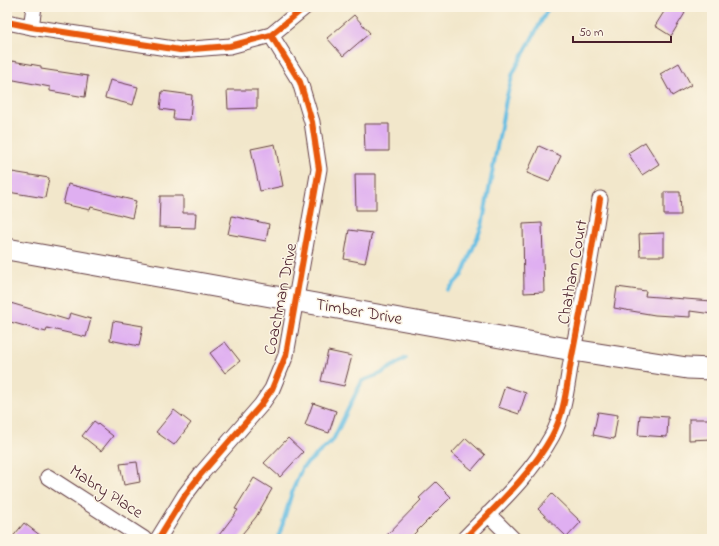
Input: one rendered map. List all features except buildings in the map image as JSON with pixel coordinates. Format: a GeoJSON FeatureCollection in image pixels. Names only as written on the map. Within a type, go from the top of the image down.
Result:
{"type":"FeatureCollection","features":[{"type":"Feature","properties":{"kind":"main road","name":"Timber Drive"},"geometry":{"type":"LineString","coordinates":[[7,248],[573,350],[687,368],[712,369]]}},
{"type":"Feature","properties":{"kind":"street"},"geometry":{"type":"LineString","coordinates":[[31,27],[34,7]]}},
{"type":"Feature","properties":{"kind":"street"},"geometry":{"type":"LineString","coordinates":[[7,22],[180,50],[230,46],[271,35],[305,7]]}},
{"type":"Feature","properties":{"kind":"street","name":"Coachman Drive"},"geometry":{"type":"LineString","coordinates":[[158,539],[186,495],[272,389],[286,355],[319,169],[312,122],[300,82],[271,35]]}},
{"type":"Feature","properties":{"kind":"street","name":"Chatham Court"},"geometry":{"type":"LineString","coordinates":[[464,539],[530,469],[553,434],[560,417],[579,326],[600,199]]}},
{"type":"Feature","properties":{"kind":"street","name":"Mabry Place"},"geometry":{"type":"LineString","coordinates":[[48,477],[144,539]]}},
{"type":"Feature","properties":{"kind":"street"},"geometry":{"type":"LineString","coordinates":[[488,514],[513,539]]}},
{"type":"Feature","properties":{"kind":"waterway"},"geometry":{"type":"LineString","coordinates":[[448,290],[462,275],[482,226],[506,100],[513,73],[549,7]]}},
{"type":"Feature","properties":{"kind":"waterway"},"geometry":{"type":"LineString","coordinates":[[278,539],[292,492],[302,468],[333,440],[362,381],[380,374],[406,358]]}},
{"type":"Feature","properties":{"kind":"cycle path"},"geometry":{"type":"LineString","coordinates":[[7,22],[180,50],[230,46],[271,35],[305,7]]}},
{"type":"Feature","properties":{"kind":"cycle path"},"geometry":{"type":"LineString","coordinates":[[158,539],[185,495],[201,474],[261,405],[272,389],[286,355],[319,169],[312,122],[300,82],[271,35]]}},
{"type":"Feature","properties":{"kind":"cycle path"},"geometry":{"type":"LineString","coordinates":[[464,539],[523,478],[543,451],[557,426],[566,395],[600,199]]}}]}
